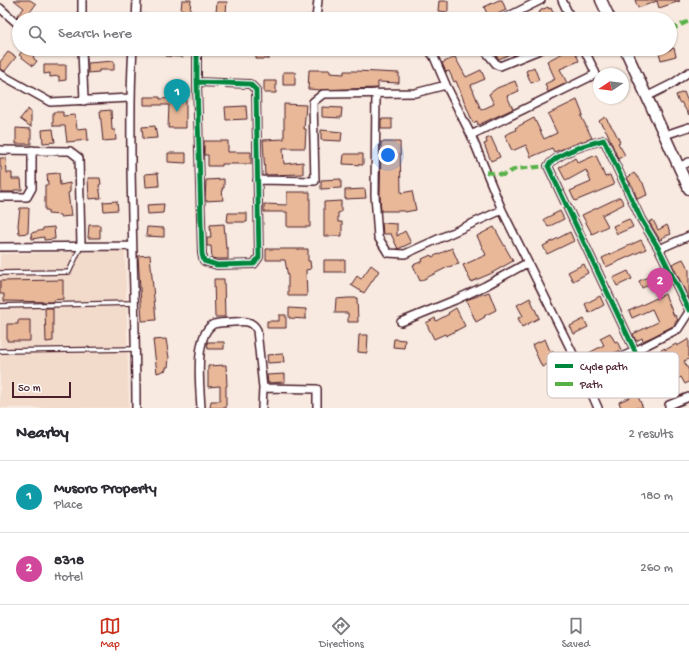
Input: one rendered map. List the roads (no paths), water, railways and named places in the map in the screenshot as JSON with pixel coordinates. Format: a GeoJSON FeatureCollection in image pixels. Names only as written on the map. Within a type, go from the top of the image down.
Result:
{"type":"FeatureCollection","features":[{"type":"Feature","properties":{"kind":"main road"},"geometry":{"type":"LineString","coordinates":[[601,0],[607,12]]}},
{"type":"Feature","properties":{"kind":"main road"},"geometry":{"type":"LineString","coordinates":[[627,56],[689,189]]}},
{"type":"Feature","properties":{"kind":"street"},"geometry":{"type":"LineString","coordinates":[[82,0],[82,12]]}},
{"type":"Feature","properties":{"kind":"street"},"geometry":{"type":"LineString","coordinates":[[136,12],[137,0]]}},
{"type":"Feature","properties":{"kind":"street"},"geometry":{"type":"LineString","coordinates":[[317,12],[318,0]]}},
{"type":"Feature","properties":{"kind":"street"},"geometry":{"type":"LineString","coordinates":[[517,12],[541,0]]}},
{"type":"Feature","properties":{"kind":"street"},"geometry":{"type":"LineString","coordinates":[[562,0],[568,12]]}},
{"type":"Feature","properties":{"kind":"street"},"geometry":{"type":"LineString","coordinates":[[0,8],[12,19]]}},
{"type":"Feature","properties":{"kind":"street"},"geometry":{"type":"LineString","coordinates":[[82,56],[84,101]]}},
{"type":"Feature","properties":{"kind":"street"},"geometry":{"type":"LineString","coordinates":[[133,56],[130,98],[136,408]]}},
{"type":"Feature","properties":{"kind":"street"},"geometry":{"type":"LineString","coordinates":[[197,82],[250,84],[256,90],[259,257],[254,264],[217,265],[204,261],[202,254],[197,82],[198,56]]}},
{"type":"Feature","properties":{"kind":"street"},"geometry":{"type":"LineString","coordinates":[[433,56],[472,136],[502,210],[572,352]]}},
{"type":"Feature","properties":{"kind":"street"},"geometry":{"type":"LineString","coordinates":[[490,56],[500,66],[525,56]]}},
{"type":"Feature","properties":{"kind":"street"},"geometry":{"type":"LineString","coordinates":[[472,136],[596,74],[587,56]]}},
{"type":"Feature","properties":{"kind":"street"},"geometry":{"type":"LineString","coordinates":[[646,97],[672,84],[689,72]]}},
{"type":"Feature","properties":{"kind":"street"},"geometry":{"type":"LineString","coordinates":[[1,77],[50,102],[130,98]]}},
{"type":"Feature","properties":{"kind":"street"},"geometry":{"type":"LineString","coordinates":[[257,180],[314,181],[313,102],[323,94],[415,93],[446,85]]}},
{"type":"Feature","properties":{"kind":"street"},"geometry":{"type":"LineString","coordinates":[[376,94],[374,195],[378,237],[388,253],[405,254],[502,210]]}},
{"type":"Feature","properties":{"kind":"street"},"geometry":{"type":"LineString","coordinates":[[665,135],[689,127]]}},
{"type":"Feature","properties":{"kind":"street"},"geometry":{"type":"LineString","coordinates":[[604,140],[641,219],[659,249],[689,311],[678,329],[636,351],[548,166],[553,159],[589,144],[604,140]]}},
{"type":"Feature","properties":{"kind":"street"},"geometry":{"type":"LineString","coordinates":[[0,150],[70,151],[79,158],[81,246]]}},
{"type":"Feature","properties":{"kind":"street"},"geometry":{"type":"LineString","coordinates":[[0,197],[27,197],[32,188],[32,150]]}},
{"type":"Feature","properties":{"kind":"street"},"geometry":{"type":"LineString","coordinates":[[679,167],[689,162]]}},
{"type":"Feature","properties":{"kind":"street"},"geometry":{"type":"LineString","coordinates":[[659,249],[689,236]]}},
{"type":"Feature","properties":{"kind":"street"},"geometry":{"type":"LineString","coordinates":[[0,248],[132,246]]}},
{"type":"Feature","properties":{"kind":"street"},"geometry":{"type":"LineString","coordinates":[[401,322],[485,286],[527,262]]}},
{"type":"Feature","properties":{"kind":"street"},"geometry":{"type":"LineString","coordinates":[[200,408],[199,355],[205,332],[213,324],[245,321],[254,325],[257,330],[262,388],[262,408]]}},
{"type":"Feature","properties":{"kind":"street"},"geometry":{"type":"LineString","coordinates":[[262,388],[317,389],[317,408]]}},
{"type":"Feature","properties":{"kind":"street"},"geometry":{"type":"LineString","coordinates":[[670,408],[669,405],[689,397]]}},
{"type":"Feature","properties":{"kind":"street"},"geometry":{"type":"LineString","coordinates":[[594,398],[598,408]]}},
{"type":"Feature","properties":{"kind":"lane"},"geometry":{"type":"LineString","coordinates":[[0,273],[69,272],[81,246]]}},
{"type":"Feature","properties":{"kind":"lane"},"geometry":{"type":"LineString","coordinates":[[0,306],[134,303]]}},
{"type":"Feature","properties":{"kind":"lane"},"geometry":{"type":"LineString","coordinates":[[0,350],[136,350]]}},
{"type":"Feature","properties":{"kind":"place","name":"Musoro Property"},"geometry":{"type":"Point","coordinates":[177,112]}},
{"type":"Feature","properties":{"kind":"place","name":"8318"},"geometry":{"type":"Point","coordinates":[660,301]}}]}
